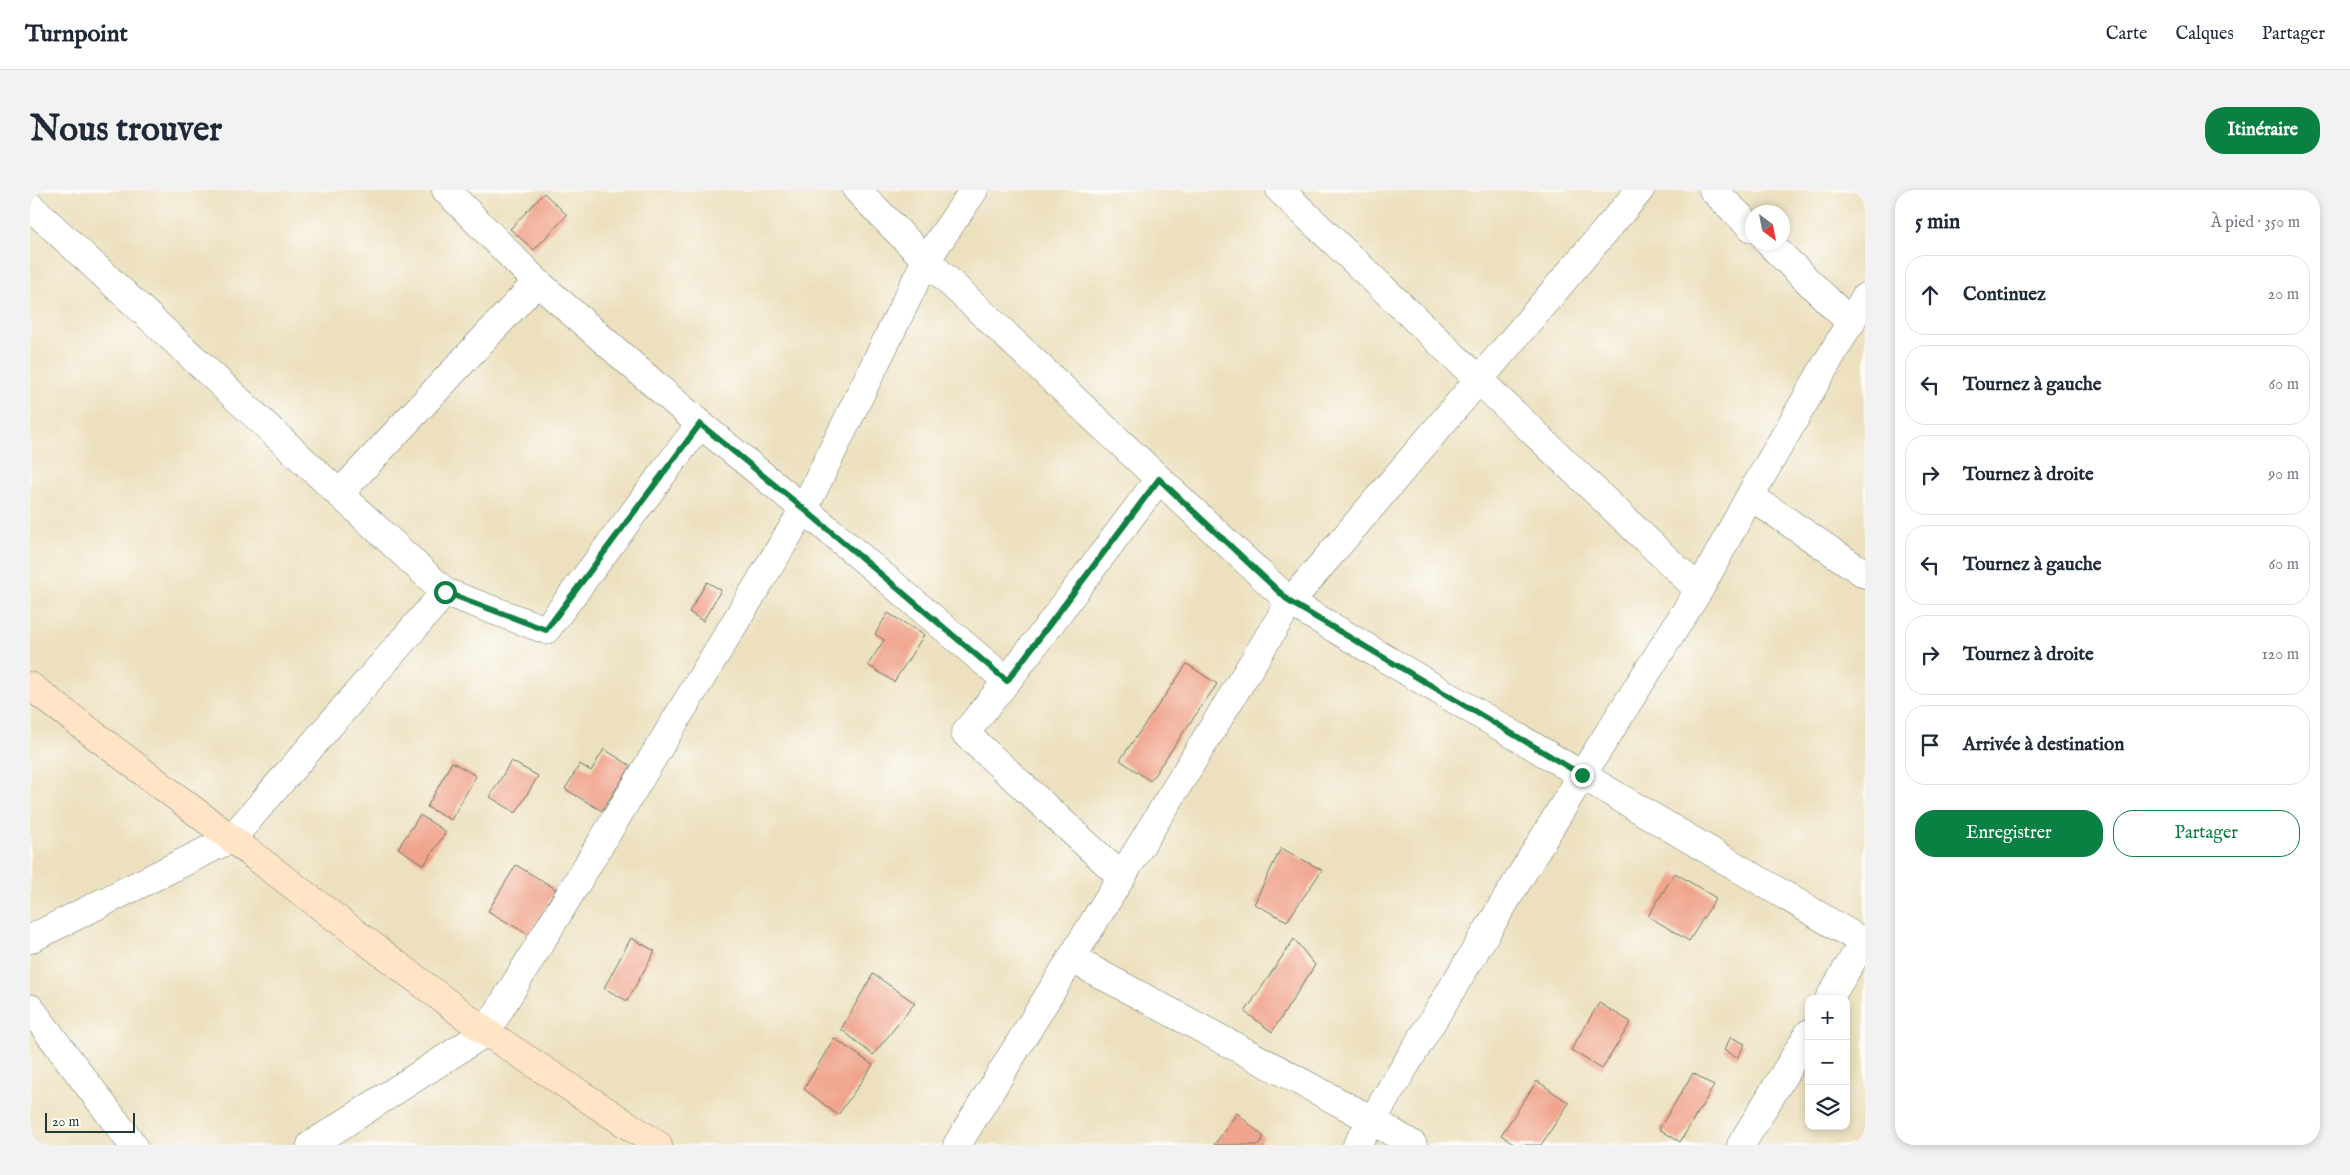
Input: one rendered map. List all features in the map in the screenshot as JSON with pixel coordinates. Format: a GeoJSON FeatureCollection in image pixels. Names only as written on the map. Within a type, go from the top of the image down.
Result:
{"type":"FeatureCollection","features":[{"type":"Feature","properties":{"kind":"main road"},"geometry":{"type":"LineString","coordinates":[[30,686],[486,1032],[658,1145]]}},
{"type":"Feature","properties":{"kind":"street"},"geometry":{"type":"LineString","coordinates":[[446,190],[537,282],[700,424],[804,509],[1007,681]]}},
{"type":"Feature","properties":{"kind":"street"},"geometry":{"type":"LineString","coordinates":[[857,190],[926,260],[1290,602],[1864,941],[1831,995]]}},
{"type":"Feature","properties":{"kind":"street"},"geometry":{"type":"LineString","coordinates":[[311,1145],[486,1032],[804,509],[926,260],[974,190]]}},
{"type":"Feature","properties":{"kind":"street"},"geometry":{"type":"LineString","coordinates":[[1280,190],[1699,590]]}},
{"type":"Feature","properties":{"kind":"street"},"geometry":{"type":"LineString","coordinates":[[957,1145],[1290,602],[1640,190]]}},
{"type":"Feature","properties":{"kind":"street"},"geometry":{"type":"LineString","coordinates":[[1713,190],[1745,221]]}},
{"type":"Feature","properties":{"kind":"street"},"geometry":{"type":"LineString","coordinates":[[30,206],[445,592],[546,630],[700,424]]}},
{"type":"Feature","properties":{"kind":"street"},"geometry":{"type":"LineString","coordinates":[[1776,250],[1851,323]]}},
{"type":"Feature","properties":{"kind":"street"},"geometry":{"type":"LineString","coordinates":[[339,494],[537,282]]}},
{"type":"Feature","properties":{"kind":"street"},"geometry":{"type":"LineString","coordinates":[[1357,1145],[1582,775],[1699,590],[1750,496],[1865,297]]}},
{"type":"Feature","properties":{"kind":"street"},"geometry":{"type":"LineString","coordinates":[[1122,877],[965,733],[1007,681],[1159,479]]}},
{"type":"Feature","properties":{"kind":"street"},"geometry":{"type":"LineString","coordinates":[[1750,496],[1865,574]]}},
{"type":"Feature","properties":{"kind":"street"},"geometry":{"type":"LineString","coordinates":[[30,939],[232,838],[445,592]]}},
{"type":"Feature","properties":{"kind":"street"},"geometry":{"type":"LineString","coordinates":[[1072,959],[1372,1120],[1413,1145]]}},
{"type":"Feature","properties":{"kind":"street"},"geometry":{"type":"LineString","coordinates":[[30,1008],[133,1145]]}},
{"type":"Feature","properties":{"kind":"street"},"geometry":{"type":"LineString","coordinates":[[1741,1145],[1805,1040]]}},
{"type":"Feature","properties":{"kind":"building"},"geometry":{"type":"Polygon","coordinates":[[[544,193],[567,215],[534,250],[510,229],[544,193]]]}},
{"type":"Feature","properties":{"kind":"building"},"geometry":{"type":"Polygon","coordinates":[[[707,582],[721,590],[703,621],[689,612],[707,582]]]}},
{"type":"Feature","properties":{"kind":"building"},"geometry":{"type":"Polygon","coordinates":[[[888,613],[924,635],[894,682],[868,665],[884,640],[875,634],[888,613]]]}},
{"type":"Feature","properties":{"kind":"building"},"geometry":{"type":"Polygon","coordinates":[[[1187,664],[1217,684],[1150,781],[1120,760],[1187,664]]]}},
{"type":"Feature","properties":{"kind":"building"},"geometry":{"type":"Polygon","coordinates":[[[604,749],[631,766],[602,811],[565,789],[580,764],[591,771],[604,749]]]}},
{"type":"Feature","properties":{"kind":"building"},"geometry":{"type":"Polygon","coordinates":[[[511,761],[538,776],[516,813],[490,797],[511,761]]]}},
{"type":"Feature","properties":{"kind":"building"},"geometry":{"type":"Polygon","coordinates":[[[452,762],[476,776],[451,820],[427,807],[452,762]]]}},
{"type":"Feature","properties":{"kind":"building"},"geometry":{"type":"Polygon","coordinates":[[[420,815],[446,832],[424,865],[398,848],[420,815]]]}},
{"type":"Feature","properties":{"kind":"building"},"geometry":{"type":"Polygon","coordinates":[[[1281,848],[1322,870],[1287,921],[1254,904],[1281,848]]]}},
{"type":"Feature","properties":{"kind":"building"},"geometry":{"type":"Polygon","coordinates":[[[516,865],[556,889],[529,935],[488,911],[516,865]]]}},
{"type":"Feature","properties":{"kind":"building"},"geometry":{"type":"Polygon","coordinates":[[[1675,873],[1716,898],[1689,941],[1648,916],[1675,873]]]}},
{"type":"Feature","properties":{"kind":"building"},"geometry":{"type":"Polygon","coordinates":[[[631,938],[655,951],[627,1001],[604,988],[631,938]]]}},
{"type":"Feature","properties":{"kind":"building"},"geometry":{"type":"Polygon","coordinates":[[[1294,939],[1315,965],[1272,1032],[1245,1012],[1294,939]]]}},
{"type":"Feature","properties":{"kind":"building"},"geometry":{"type":"Polygon","coordinates":[[[873,974],[915,1003],[873,1055],[841,1029],[873,974]]]}},
{"type":"Feature","properties":{"kind":"building"},"geometry":{"type":"Polygon","coordinates":[[[1599,1003],[1631,1022],[1602,1069],[1571,1050],[1599,1003]]]}},
{"type":"Feature","properties":{"kind":"building"},"geometry":{"type":"Polygon","coordinates":[[[1731,1037],[1745,1044],[1737,1058],[1724,1050],[1731,1037]]]}},
{"type":"Feature","properties":{"kind":"building"},"geometry":{"type":"Polygon","coordinates":[[[834,1038],[873,1065],[838,1115],[804,1089],[834,1038]]]}},
{"type":"Feature","properties":{"kind":"building"},"geometry":{"type":"Polygon","coordinates":[[[1693,1073],[1714,1086],[1680,1142],[1659,1129],[1693,1073]]]}},
{"type":"Feature","properties":{"kind":"building"},"geometry":{"type":"Polygon","coordinates":[[[1537,1081],[1569,1103],[1541,1145],[1516,1145],[1501,1135],[1537,1081]]]}},
{"type":"Feature","properties":{"kind":"building"},"geometry":{"type":"Polygon","coordinates":[[[1237,1113],[1264,1137],[1259,1145],[1214,1145],[1237,1113]]]}},
{"type":"Feature","properties":{"kind":"route"},"geometry":{"type":"LineString","coordinates":[[445,592],[546,630],[700,424],[804,509],[1007,681],[1159,479],[1290,602],[1582,775]]}}]}
